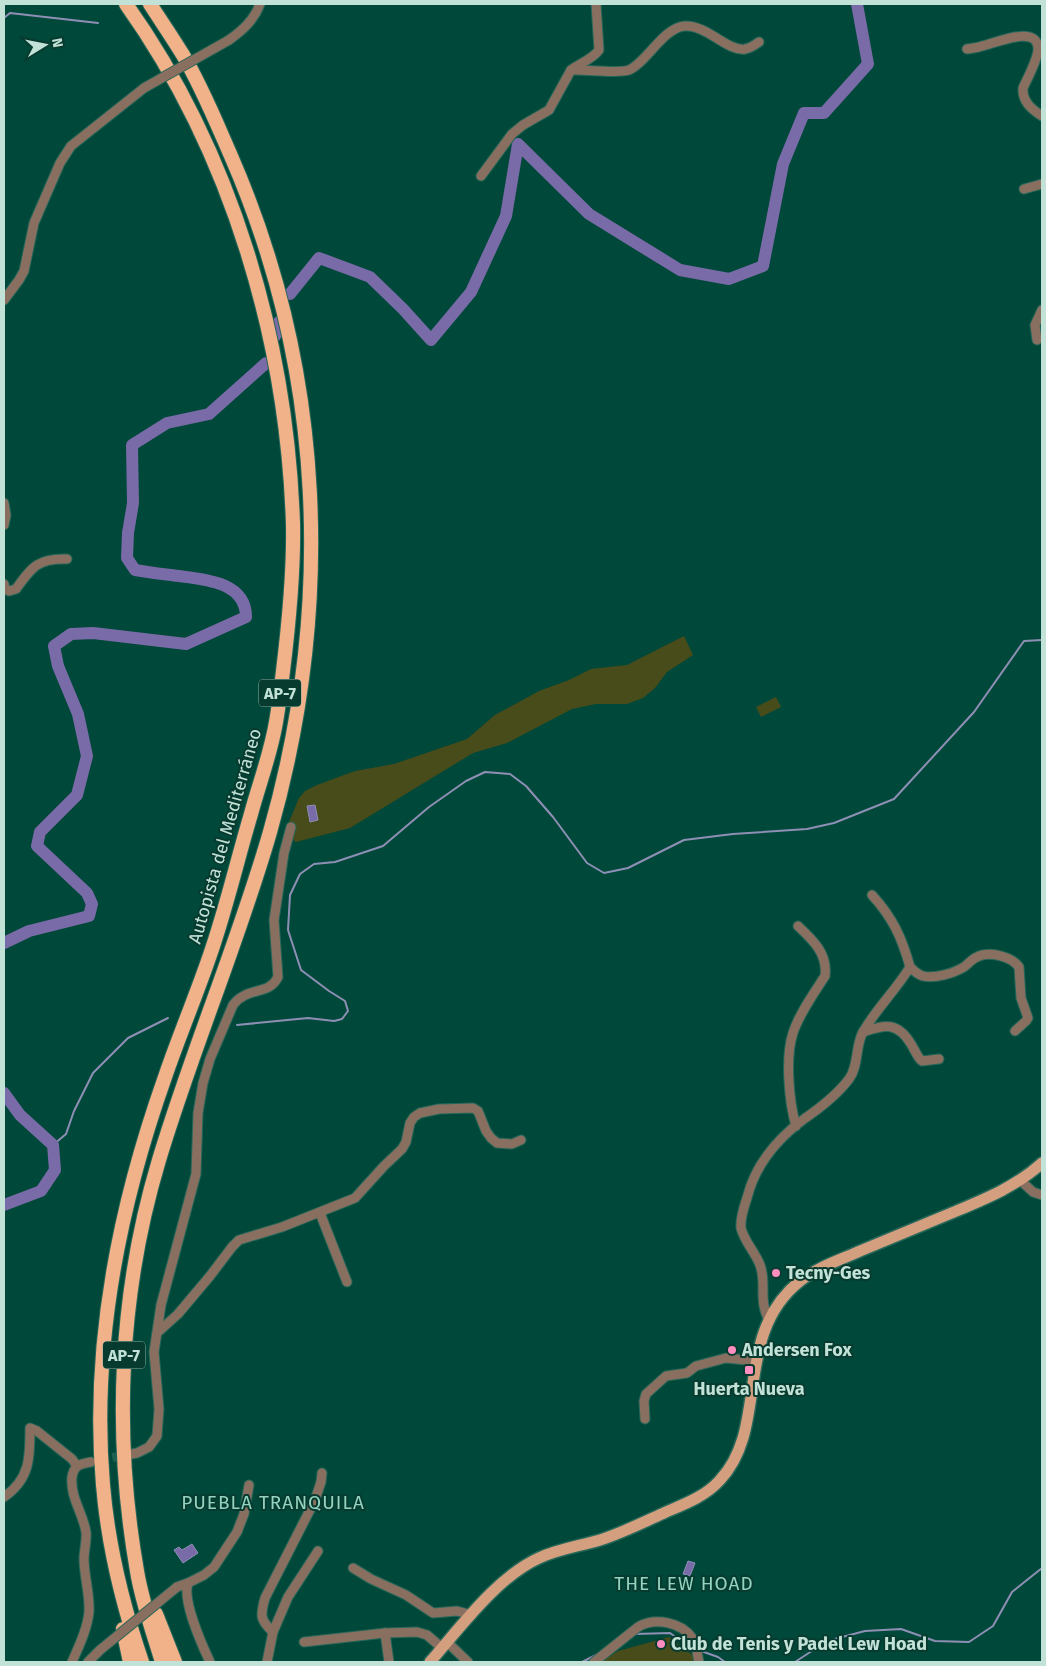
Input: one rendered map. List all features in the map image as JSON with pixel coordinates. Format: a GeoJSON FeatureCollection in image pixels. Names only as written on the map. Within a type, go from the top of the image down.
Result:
{"type":"FeatureCollection","features":[{"type":"Feature","properties":{"kind":"highway","name":"Autopista del Mediterráneo"},"geometry":{"type":"LineString","coordinates":[[126,4],[166,65],[192,114],[226,194],[253,268],[276,371],[287,444],[293,524],[292,603],[276,725],[211,952],[163,1081],[127,1200],[106,1310],[100,1436],[103,1487],[110,1542],[132,1633],[142,1662]]}},
{"type":"Feature","properties":{"kind":"highway","name":"Autopista del Mediterráneo"},"geometry":{"type":"LineString","coordinates":[[150,4],[183,56],[208,104],[248,194],[272,270],[292,348],[306,435],[312,538],[309,618],[295,729],[270,832],[228,959],[183,1084],[158,1165],[144,1221],[131,1288],[124,1340],[123,1432],[127,1493],[137,1572],[162,1662]]}},
{"type":"Feature","properties":{"kind":"highway"},"geometry":{"type":"LineString","coordinates":[[110,1542],[112,1575],[130,1662]]}},
{"type":"Feature","properties":{"kind":"highway"},"geometry":{"type":"LineString","coordinates":[[134,1548],[143,1570],[155,1611],[175,1662]]}},
{"type":"Feature","properties":{"kind":"main road"},"geometry":{"type":"LineString","coordinates":[[430,1662],[494,1591],[526,1564],[540,1557],[601,1540],[641,1524],[698,1497],[711,1489],[721,1479],[738,1452],[746,1424],[762,1335],[769,1320],[790,1290],[800,1281],[814,1272],[986,1198],[1020,1180],[1042,1163]]}},
{"type":"Feature","properties":{"kind":"street"},"geometry":{"type":"LineString","coordinates":[[4,300],[24,271],[34,223],[40,205],[63,158],[71,146],[144,88],[242,31],[252,20],[260,4]]}},
{"type":"Feature","properties":{"kind":"street"},"geometry":{"type":"LineString","coordinates":[[481,176],[512,134],[523,125],[549,110],[571,70],[597,53],[599,50],[596,4]]}},
{"type":"Feature","properties":{"kind":"street"},"geometry":{"type":"LineString","coordinates":[[571,70],[584,69],[620,72],[631,70],[673,30],[686,26],[702,29],[739,49],[751,47],[759,42]]}},
{"type":"Feature","properties":{"kind":"street"},"geometry":{"type":"LineString","coordinates":[[967,49],[981,47],[1008,38],[1032,37],[1037,42],[1037,56],[1023,88],[1023,94],[1032,109],[1042,116]]}},
{"type":"Feature","properties":{"kind":"street"},"geometry":{"type":"LineString","coordinates":[[1024,189],[1042,184]]}},
{"type":"Feature","properties":{"kind":"street"},"geometry":{"type":"LineString","coordinates":[[1037,340],[1035,325],[1042,310]]}},
{"type":"Feature","properties":{"kind":"street"},"geometry":{"type":"LineString","coordinates":[[4,503],[6,515],[4,525]]}},
{"type":"Feature","properties":{"kind":"street"},"geometry":{"type":"LineString","coordinates":[[4,584],[5,589],[13,591],[35,565],[54,559],[67,559]]}},
{"type":"Feature","properties":{"kind":"street"},"geometry":{"type":"LineString","coordinates":[[126,1455],[137,1453],[149,1447],[157,1436],[159,1409],[154,1352],[161,1305],[196,1174],[198,1113],[203,1083],[210,1059],[239,997],[247,993],[269,988],[278,977],[274,920],[284,853],[291,826]]}},
{"type":"Feature","properties":{"kind":"street"},"geometry":{"type":"LineString","coordinates":[[872,895],[897,929],[905,947],[910,967],[922,976],[955,971],[976,957],[990,955],[1012,960],[1019,967],[1021,998],[1028,1018],[1015,1031]]}},
{"type":"Feature","properties":{"kind":"street"},"geometry":{"type":"LineString","coordinates":[[796,1126],[790,1100],[790,1044],[793,1032],[824,976],[826,968],[824,959],[815,944],[798,926]]}},
{"type":"Feature","properties":{"kind":"street"},"geometry":{"type":"LineString","coordinates":[[769,1320],[762,1304],[762,1272],[744,1236],[741,1219],[750,1186],[773,1148],[850,1079],[856,1050],[863,1032],[910,967]]}},
{"type":"Feature","properties":{"kind":"street"},"geometry":{"type":"LineString","coordinates":[[863,1032],[880,1026],[894,1027],[904,1035],[922,1061],[939,1059]]}},
{"type":"Feature","properties":{"kind":"street"},"geometry":{"type":"LineString","coordinates":[[157,1334],[184,1306],[239,1240],[282,1227],[355,1198],[402,1149],[406,1142],[410,1123],[414,1117],[426,1111],[473,1108],[478,1111],[490,1138],[497,1143],[512,1144],[521,1140]]}},
{"type":"Feature","properties":{"kind":"street"},"geometry":{"type":"LineString","coordinates":[[1020,1180],[1033,1192],[1042,1195]]}},
{"type":"Feature","properties":{"kind":"street"},"geometry":{"type":"LineString","coordinates":[[320,1213],[347,1282]]}},
{"type":"Feature","properties":{"kind":"street"},"geometry":{"type":"LineString","coordinates":[[645,1419],[644,1401],[646,1394],[666,1376],[688,1373],[696,1366],[726,1358],[756,1361]]}},
{"type":"Feature","properties":{"kind":"street"},"geometry":{"type":"LineString","coordinates":[[4,1497],[16,1486],[28,1468],[30,1428],[37,1431],[72,1459],[77,1466]]}},
{"type":"Feature","properties":{"kind":"street"},"geometry":{"type":"LineString","coordinates":[[72,1662],[85,1632],[89,1610],[84,1558],[86,1531],[73,1490],[72,1477],[77,1466],[90,1462]]}},
{"type":"Feature","properties":{"kind":"street"},"geometry":{"type":"LineString","coordinates":[[273,1632],[263,1623],[261,1616],[265,1598],[315,1500],[322,1473]]}},
{"type":"Feature","properties":{"kind":"street"},"geometry":{"type":"LineString","coordinates":[[88,1662],[177,1587],[204,1575],[214,1567],[237,1532],[244,1514],[249,1485]]}},
{"type":"Feature","properties":{"kind":"street"},"geometry":{"type":"LineString","coordinates":[[267,1662],[273,1632],[288,1597],[318,1551]]}},
{"type":"Feature","properties":{"kind":"street"},"geometry":{"type":"LineString","coordinates":[[354,1568],[406,1595],[433,1612],[457,1611],[472,1615]]}},
{"type":"Feature","properties":{"kind":"street"},"geometry":{"type":"LineString","coordinates":[[188,1582],[186,1592],[196,1629],[210,1662]]}},
{"type":"Feature","properties":{"kind":"street"},"geometry":{"type":"LineString","coordinates":[[594,1662],[638,1627],[645,1623],[660,1621],[679,1628],[692,1637],[696,1645],[699,1662]]}},
{"type":"Feature","properties":{"kind":"street"},"geometry":{"type":"LineString","coordinates":[[304,1642],[385,1633],[417,1632],[445,1645],[468,1662]]}},
{"type":"Feature","properties":{"kind":"street"},"geometry":{"type":"LineString","coordinates":[[385,1633],[389,1662]]}},
{"type":"Feature","properties":{"kind":"green space"},"geometry":{"type":"Polygon","coordinates":[[[684,636],[693,655],[667,672],[655,688],[643,698],[627,704],[596,704],[572,709],[507,743],[473,753],[350,828],[296,842],[290,838],[286,829],[299,798],[305,791],[355,771],[394,764],[467,739],[495,715],[539,691],[569,680],[591,669],[627,665],[684,636]]]}},
{"type":"Feature","properties":{"kind":"green space"},"geometry":{"type":"Polygon","coordinates":[[[776,697],[781,707],[761,717],[756,707],[776,697]]]}},
{"type":"Feature","properties":{"kind":"green space","name":"Club de Tenis y Padel Lew Hoad"},"geometry":{"type":"Polygon","coordinates":[[[669,1637],[695,1657],[696,1662],[601,1662],[618,1651],[669,1637]]]}},
{"type":"Feature","properties":{"kind":"shaded area"},"geometry":{"type":"Polygon","coordinates":[[[315,805],[318,820],[310,822],[307,806],[315,805]]]}},
{"type":"Feature","properties":{"kind":"shaded area"},"geometry":{"type":"Polygon","coordinates":[[[192,1544],[198,1553],[183,1563],[174,1550],[179,1547],[182,1550],[192,1544]]]}},
{"type":"Feature","properties":{"kind":"shaded area"},"geometry":{"type":"Polygon","coordinates":[[[688,1561],[695,1563],[690,1576],[683,1574],[688,1561]]]}},
{"type":"Feature","properties":{"kind":"waterway"},"geometry":{"type":"LineString","coordinates":[[290,294],[319,258],[370,277],[431,340],[471,292],[506,216],[518,144],[589,214],[680,270],[729,279],[763,266],[783,164],[804,113],[824,113],[868,64],[857,4]]}},
{"type":"Feature","properties":{"kind":"waterway"},"geometry":{"type":"LineString","coordinates":[[4,18],[10,13],[98,23]]}},
{"type":"Feature","properties":{"kind":"waterway"},"geometry":{"type":"LineString","coordinates":[[275,336],[279,322]]}},
{"type":"Feature","properties":{"kind":"waterway"},"geometry":{"type":"LineString","coordinates":[[4,943],[29,931],[89,916],[92,904],[87,893],[37,846],[40,832],[77,795],[87,756],[78,714],[58,666],[54,646],[71,634],[93,633],[186,644],[246,617],[244,604],[238,595],[229,588],[206,580],[135,570],[127,558],[128,533],[133,503],[132,445],[167,423],[209,414],[266,363]]}},
{"type":"Feature","properties":{"kind":"waterway"},"geometry":{"type":"LineString","coordinates":[[237,1025],[308,1018],[334,1021],[342,1019],[348,1011],[345,1001],[301,970],[288,930],[290,895],[300,874],[314,864],[335,862],[383,846],[429,807],[466,781],[485,772],[510,774],[526,786],[553,817],[587,863],[604,873],[628,868],[684,840],[733,834],[807,829],[834,823],[894,799],[974,712],[1024,641],[1042,640]]}},
{"type":"Feature","properties":{"kind":"waterway"},"geometry":{"type":"LineString","coordinates":[[53,1145],[66,1134],[74,1111],[93,1073],[128,1038],[168,1018]]}},
{"type":"Feature","properties":{"kind":"waterway"},"geometry":{"type":"LineString","coordinates":[[4,1093],[20,1115],[53,1145],[55,1170],[41,1191],[4,1205]]}},
{"type":"Feature","properties":{"kind":"waterway"},"geometry":{"type":"LineString","coordinates":[[795,1662],[827,1641],[865,1631],[901,1629],[935,1641],[969,1642],[993,1626],[1012,1592],[1042,1568]]}},
{"type":"Feature","properties":{"kind":"waterway"},"geometry":{"type":"LineString","coordinates":[[635,1634],[670,1633],[693,1649]]}},
{"type":"Feature","properties":{"kind":"waterway"},"geometry":{"type":"LineString","coordinates":[[701,1651],[718,1657],[725,1662]]}},
{"type":"Feature","properties":{"kind":"waterway"},"geometry":{"type":"LineString","coordinates":[[582,1662],[598,1654]]}},
{"type":"Feature","properties":{"kind":"tunnel"},"geometry":{"type":"LineString","coordinates":[[99,1460],[126,1455]]}},
{"type":"Feature","properties":{"kind":"place","name":"Tecny-Ges"},"geometry":{"type":"Point","coordinates":[776,1273]}},
{"type":"Feature","properties":{"kind":"place","name":"Andersen Fox"},"geometry":{"type":"Point","coordinates":[732,1350]}},
{"type":"Feature","properties":{"kind":"place","name":"Huerta Nueva"},"geometry":{"type":"Point","coordinates":[749,1370]}},
{"type":"Feature","properties":{"kind":"place","name":"Club de Tenis y Padel Lew Hoad"},"geometry":{"type":"Point","coordinates":[661,1644]}},
{"type":"Feature","properties":{"kind":"district","name":"PUEBLA TRANQUILA"},"geometry":{"type":"Point","coordinates":[273,1502]}},
{"type":"Feature","properties":{"kind":"district","name":"THE LEW HOAD"},"geometry":{"type":"Point","coordinates":[684,1583]}}]}
